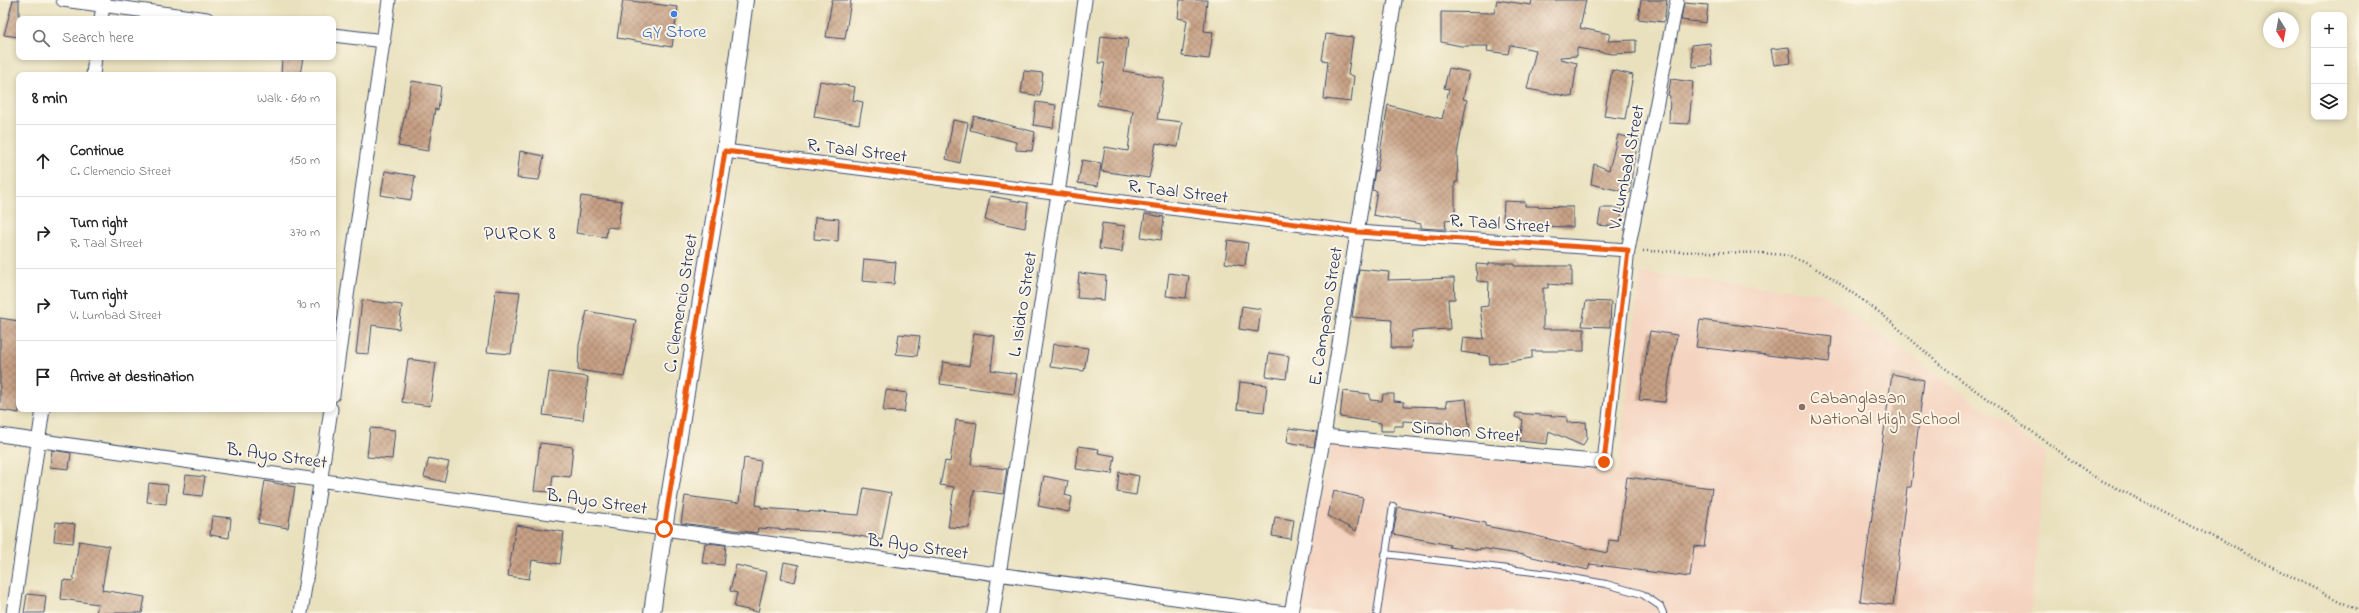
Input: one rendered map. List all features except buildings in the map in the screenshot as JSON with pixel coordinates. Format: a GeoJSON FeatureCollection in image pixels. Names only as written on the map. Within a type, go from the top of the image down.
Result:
{"type":"FeatureCollection","features":[{"type":"Feature","properties":{"kind":"street"},"geometry":{"type":"LineString","coordinates":[[63,0],[103,8],[179,16]]}},
{"type":"Feature","properties":{"kind":"street"},"geometry":{"type":"LineString","coordinates":[[336,374],[390,0]]}},
{"type":"Feature","properties":{"kind":"street","name":"C. Clemencio Street"},"geometry":{"type":"LineString","coordinates":[[652,613],[664,529],[725,151],[746,0]]}},
{"type":"Feature","properties":{"kind":"street","name":"L. Isidro Street"},"geometry":{"type":"LineString","coordinates":[[993,613],[1058,194],[1085,0]]}},
{"type":"Feature","properties":{"kind":"street","name":"E. Campano Street"},"geometry":{"type":"LineString","coordinates":[[1291,613],[1324,436],[1395,0]]}},
{"type":"Feature","properties":{"kind":"street","name":"V. Lumbad Street"},"geometry":{"type":"LineString","coordinates":[[1604,462],[1628,250],[1677,0]]}},
{"type":"Feature","properties":{"kind":"street"},"geometry":{"type":"LineString","coordinates":[[336,35],[384,41]]}},
{"type":"Feature","properties":{"kind":"street"},"geometry":{"type":"LineString","coordinates":[[93,72],[95,60]]}},
{"type":"Feature","properties":{"kind":"street","name":"R. Taal Street"},"geometry":{"type":"LineString","coordinates":[[725,151],[1358,232],[1628,250]]}},
{"type":"Feature","properties":{"kind":"street"},"geometry":{"type":"LineString","coordinates":[[13,613],[42,412]]}},
{"type":"Feature","properties":{"kind":"street"},"geometry":{"type":"LineString","coordinates":[[301,613],[331,412]]}},
{"type":"Feature","properties":{"kind":"street","name":"B. Ayo Street"},"geometry":{"type":"LineString","coordinates":[[0,435],[38,439],[664,529],[1285,613]]}},
{"type":"Feature","properties":{"kind":"street","name":"Sinohon Street"},"geometry":{"type":"LineString","coordinates":[[1324,436],[1604,462]]}},
{"type":"Feature","properties":{"kind":"lane"},"geometry":{"type":"LineString","coordinates":[[1377,613],[1385,554],[1394,506]]}},
{"type":"Feature","properties":{"kind":"lane"},"geometry":{"type":"LineString","coordinates":[[1385,554],[1550,574],[1606,584],[1642,594],[1660,606],[1663,613]]}},
{"type":"Feature","properties":{"kind":"path"},"geometry":{"type":"LineString","coordinates":[[1628,250],[1761,253],[1785,255],[1804,262],[1828,276],[1882,315],[1944,367],[2093,476],[2359,611]]}},
{"type":"Feature","properties":{"kind":"shaded area","name":"Cabanglasan National High School"},"geometry":{"type":"Polygon","coordinates":[[[1640,273],[1823,293],[2045,453],[2031,613],[1300,613],[1331,445],[1618,472],[1640,273]]]}},
{"type":"Feature","properties":{"kind":"place","name":"GY Store"},"geometry":{"type":"Point","coordinates":[674,14]}},
{"type":"Feature","properties":{"kind":"place","name":"Cabanglasan National High School"},"geometry":{"type":"Point","coordinates":[1802,407]}},
{"type":"Feature","properties":{"kind":"district","name":"PUROK 8"},"geometry":{"type":"Point","coordinates":[520,232]}},
{"type":"Feature","properties":{"kind":"route"},"geometry":{"type":"LineString","coordinates":[[664,529],[725,151],[1358,232],[1628,250],[1604,462]]}}]}
